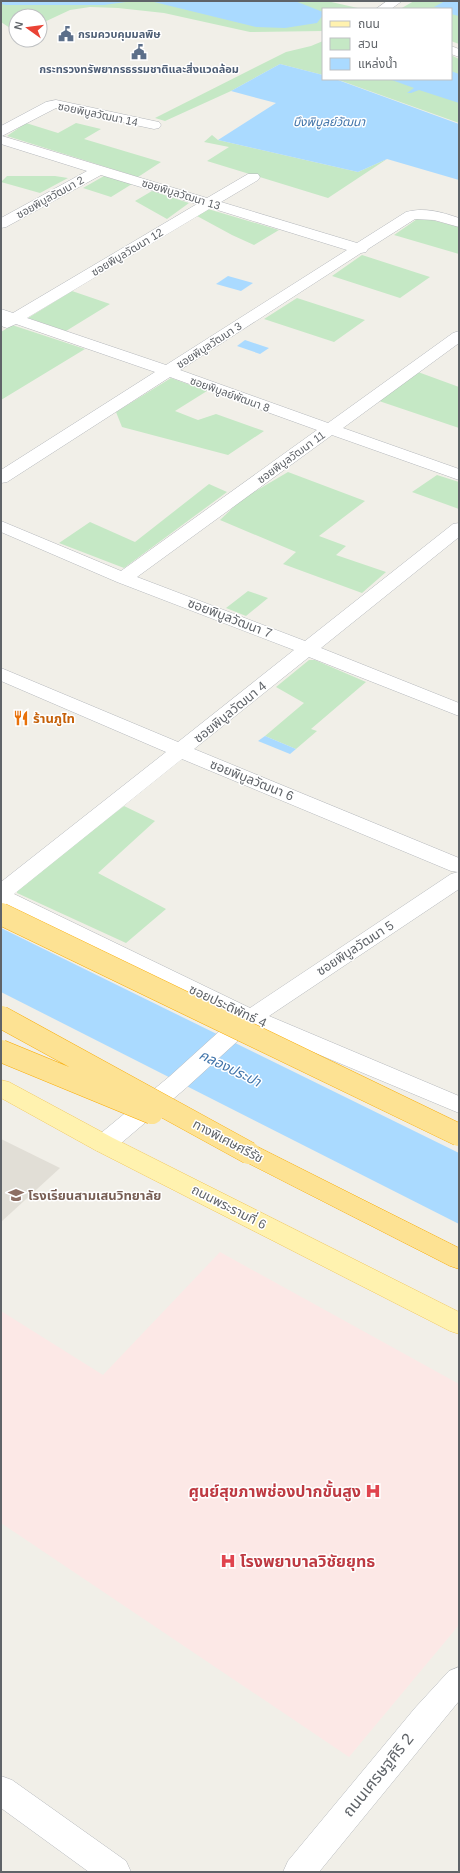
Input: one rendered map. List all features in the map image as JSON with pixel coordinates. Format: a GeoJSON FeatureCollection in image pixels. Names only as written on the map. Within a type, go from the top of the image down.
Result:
{"type":"FeatureCollection","features":[{"type":"Feature","properties":{"kind":"highway"},"geometry":{"type":"LineString","coordinates":[[1,914],[459,1135]]}},
{"type":"Feature","properties":{"kind":"highway","name":"ทางพิเศษศรีรัช"},"geometry":{"type":"LineString","coordinates":[[1,1017],[249,1153],[459,1259]]}},
{"type":"Feature","properties":{"kind":"highway"},"geometry":{"type":"LineString","coordinates":[[1,1051],[249,1153]]}},
{"type":"Feature","properties":{"kind":"main road","name":"ถนนพระรามที่ 6"},"geometry":{"type":"LineString","coordinates":[[1,1088],[104,1144],[459,1324]]}},
{"type":"Feature","properties":{"kind":"street"},"geometry":{"type":"LineString","coordinates":[[384,8],[396,1]]}},
{"type":"Feature","properties":{"kind":"street","name":"ซอยพิบูลวัฒนา 14"},"geometry":{"type":"LineString","coordinates":[[1,132],[51,105],[56,104],[154,125]]}},
{"type":"Feature","properties":{"kind":"street","name":"ซอยพิบูลวัฒนา 13"},"geometry":{"type":"LineString","coordinates":[[1,140],[361,249]]}},
{"type":"Feature","properties":{"kind":"street","name":"ซอยพิบูลวัฒนา 2"},"geometry":{"type":"LineString","coordinates":[[1,224],[99,170]]}},
{"type":"Feature","properties":{"kind":"street","name":"ซอยพิบูลวัฒนา 12"},"geometry":{"type":"LineString","coordinates":[[5,320],[253,177]]}},
{"type":"Feature","properties":{"kind":"street","name":"ซอยพิบูลวัฒนา 3"},"geometry":{"type":"LineString","coordinates":[[1,478],[361,249],[411,215],[419,213],[428,214],[459,223]]}},
{"type":"Feature","properties":{"kind":"street","name":"ซอยพิบูลย์พัฒนา 8"},"geometry":{"type":"LineString","coordinates":[[5,320],[168,371],[459,475]]}},
{"type":"Feature","properties":{"kind":"street","name":"ซอยพิบูลวัฒนา 11"},"geometry":{"type":"LineString","coordinates":[[123,578],[459,336]]}},
{"type":"Feature","properties":{"kind":"street","name":"ซอยพิบูลวัฒนา 7"},"geometry":{"type":"LineString","coordinates":[[1,526],[123,578],[308,649],[459,710]]}},
{"type":"Feature","properties":{"kind":"street","name":"ซอยพิบูลวัฒนา 4"},"geometry":{"type":"LineString","coordinates":[[1,896],[12,885],[459,528]]}},
{"type":"Feature","properties":{"kind":"street","name":"ซอยพิบูลวัฒนา 6"},"geometry":{"type":"LineString","coordinates":[[1,674],[181,751],[459,866]]}},
{"type":"Feature","properties":{"kind":"street","name":"ซอยพิบูลวัฒนา 5"},"geometry":{"type":"LineString","coordinates":[[104,1144],[178,1082],[240,1025],[459,879]]}},
{"type":"Feature","properties":{"kind":"street","name":"ซอยประดิพัทธ์ 4"},"geometry":{"type":"LineString","coordinates":[[1,896],[252,1018],[459,1105]]}},
{"type":"Feature","properties":{"kind":"street","name":"ถนนเศรษฐศิริ 2"},"geometry":{"type":"LineString","coordinates":[[299,1872],[426,1717],[459,1680]]}},
{"type":"Feature","properties":{"kind":"street"},"geometry":{"type":"LineString","coordinates":[[1,1790],[115,1872]]}},
{"type":"Feature","properties":{"kind":"shaded area","name":"โรงเรียนสามเสนวิทยาลัย"},"geometry":{"type":"Polygon","coordinates":[[[1,1139],[60,1168],[1,1222],[1,1139]]]}},
{"type":"Feature","properties":{"kind":"shaded area"},"geometry":{"type":"Polygon","coordinates":[[[220,1252],[459,1384],[459,1625],[349,1757],[1,1523],[1,1311],[103,1375],[220,1252]]]}},
{"type":"Feature","properties":{"kind":"green space"},"geometry":{"type":"Polygon","coordinates":[[[1,1],[327,1],[358,8],[322,8],[322,31],[250,32],[164,13],[118,8],[90,7],[70,10],[48,20],[48,8],[8,8],[8,27],[1,22],[1,1]]]}},
{"type":"Feature","properties":{"kind":"green space"},"geometry":{"type":"Polygon","coordinates":[[[414,1],[459,1],[459,44],[452,41],[452,8],[402,8],[414,1]]]}},
{"type":"Feature","properties":{"kind":"green space"},"geometry":{"type":"Polygon","coordinates":[[[322,41],[322,75],[280,64],[231,91],[165,121],[155,118],[286,52],[311,46],[322,41]]]}},
{"type":"Feature","properties":{"kind":"green space"},"geometry":{"type":"Polygon","coordinates":[[[452,56],[459,59],[459,123],[339,80],[452,80],[452,56]]]}},
{"type":"Feature","properties":{"kind":"green space"},"geometry":{"type":"Polygon","coordinates":[[[26,123],[58,133],[76,123],[101,129],[84,139],[161,162],[138,177],[7,136],[26,123]]]}},
{"type":"Feature","properties":{"kind":"green space"},"geometry":{"type":"Polygon","coordinates":[[[212,135],[218,140],[358,172],[387,159],[328,198],[207,161],[229,147],[204,142],[212,135]]]}},
{"type":"Feature","properties":{"kind":"green space"},"geometry":{"type":"Polygon","coordinates":[[[7,176],[55,176],[68,178],[40,193],[1,182],[7,176]]]}},
{"type":"Feature","properties":{"kind":"green space"},"geometry":{"type":"Polygon","coordinates":[[[104,176],[132,184],[111,197],[83,188],[104,176]]]}},
{"type":"Feature","properties":{"kind":"green space"},"geometry":{"type":"Polygon","coordinates":[[[152,191],[189,203],[167,219],[135,201],[152,191]]]}},
{"type":"Feature","properties":{"kind":"green space"},"geometry":{"type":"Polygon","coordinates":[[[208,209],[279,230],[254,245],[197,216],[208,209]]]}},
{"type":"Feature","properties":{"kind":"green space"},"geometry":{"type":"Polygon","coordinates":[[[420,217],[459,227],[459,254],[394,235],[420,217]]]}},
{"type":"Feature","properties":{"kind":"green space"},"geometry":{"type":"Polygon","coordinates":[[[362,255],[430,277],[400,298],[332,276],[362,255]]]}},
{"type":"Feature","properties":{"kind":"green space"},"geometry":{"type":"Polygon","coordinates":[[[72,291],[110,304],[66,331],[28,318],[72,291]]]}},
{"type":"Feature","properties":{"kind":"green space"},"geometry":{"type":"Polygon","coordinates":[[[297,298],[365,320],[334,342],[264,319],[297,298]]]}},
{"type":"Feature","properties":{"kind":"green space"},"geometry":{"type":"Polygon","coordinates":[[[12,325],[85,349],[1,400],[1,332],[12,325]]]}},
{"type":"Feature","properties":{"kind":"green space"},"geometry":{"type":"Polygon","coordinates":[[[418,372],[459,387],[459,428],[379,401],[418,372]]]}},
{"type":"Feature","properties":{"kind":"green space"},"geometry":{"type":"Polygon","coordinates":[[[171,378],[207,391],[175,411],[198,420],[216,414],[264,431],[228,455],[122,427],[116,412],[171,378]]]}},
{"type":"Feature","properties":{"kind":"green space"},"geometry":{"type":"Polygon","coordinates":[[[288,472],[365,501],[319,536],[346,546],[336,555],[386,572],[362,593],[283,564],[296,552],[220,520],[242,499],[288,472]]]}},
{"type":"Feature","properties":{"kind":"green space"},"geometry":{"type":"Polygon","coordinates":[[[437,475],[459,482],[459,509],[412,492],[437,475]]]}},
{"type":"Feature","properties":{"kind":"green space"},"geometry":{"type":"Polygon","coordinates":[[[209,484],[227,492],[124,568],[59,543],[90,522],[135,542],[209,484]]]}},
{"type":"Feature","properties":{"kind":"green space"},"geometry":{"type":"Polygon","coordinates":[[[248,591],[268,598],[246,616],[226,608],[248,591]]]}},
{"type":"Feature","properties":{"kind":"green space"},"geometry":{"type":"Polygon","coordinates":[[[309,660],[315,660],[366,682],[311,729],[317,731],[296,749],[265,736],[304,703],[276,687],[309,660]]]}},
{"type":"Feature","properties":{"kind":"green space"},"geometry":{"type":"Polygon","coordinates":[[[124,806],[155,821],[98,873],[166,909],[126,943],[17,893],[17,887],[124,806]]]}},
{"type":"Feature","properties":{"kind":"water"},"geometry":{"type":"Polygon","coordinates":[[[1,1],[133,1],[104,5],[6,5],[1,4],[1,1]]]}},
{"type":"Feature","properties":{"kind":"water"},"geometry":{"type":"Polygon","coordinates":[[[150,1],[295,1],[322,12],[322,16],[317,23],[285,28],[256,27],[150,1]]]}},
{"type":"Feature","properties":{"kind":"water"},"geometry":{"type":"Polygon","coordinates":[[[445,1],[459,1],[459,16],[452,14],[452,8],[434,7],[445,1]]]}},
{"type":"Feature","properties":{"kind":"water","name":"บึงพิบูลย์วัฒนา"},"geometry":{"type":"Polygon","coordinates":[[[280,64],[322,75],[322,80],[338,80],[459,124],[459,180],[387,159],[358,172],[218,140],[276,103],[231,91],[280,64]]]}},
{"type":"Feature","properties":{"kind":"water"},"geometry":{"type":"Polygon","coordinates":[[[452,71],[459,74],[459,103],[419,90],[407,93],[414,88],[392,80],[452,80],[452,71]]]}},
{"type":"Feature","properties":{"kind":"water"},"geometry":{"type":"Polygon","coordinates":[[[228,276],[253,283],[241,291],[216,284],[228,276]]]}},
{"type":"Feature","properties":{"kind":"water"},"geometry":{"type":"Polygon","coordinates":[[[245,340],[269,348],[260,354],[237,346],[245,340]]]}},
{"type":"Feature","properties":{"kind":"water"},"geometry":{"type":"Polygon","coordinates":[[[265,736],[296,749],[290,754],[258,741],[265,736]]]}},
{"type":"Feature","properties":{"kind":"water","name":"คลองประปา"},"geometry":{"type":"Polygon","coordinates":[[[1,928],[459,1153],[459,1224],[1,992],[1,928]]]}},
{"type":"Feature","properties":{"kind":"place","name":"กรมควบคุมมลพิษ"},"geometry":{"type":"Point","coordinates":[66,34]}},
{"type":"Feature","properties":{"kind":"place","name":"กระทรวงทรัพยากรธรรมชาติและสิ่งแวดล้อม"},"geometry":{"type":"Point","coordinates":[139,52]}},
{"type":"Feature","properties":{"kind":"place","name":"ร้านภูไท"},"geometry":{"type":"Point","coordinates":[21,718]}},
{"type":"Feature","properties":{"kind":"place","name":"โรงเรียนสามเสนวิทยาลัย"},"geometry":{"type":"Point","coordinates":[16,1195]}},
{"type":"Feature","properties":{"kind":"place","name":"ศูนย์สุขภาพช่องปากขั้นสูง"},"geometry":{"type":"Point","coordinates":[373,1491]}},
{"type":"Feature","properties":{"kind":"place","name":"โรงพยาบาลวิชัยยุทธ"},"geometry":{"type":"Point","coordinates":[228,1561]}}]}
